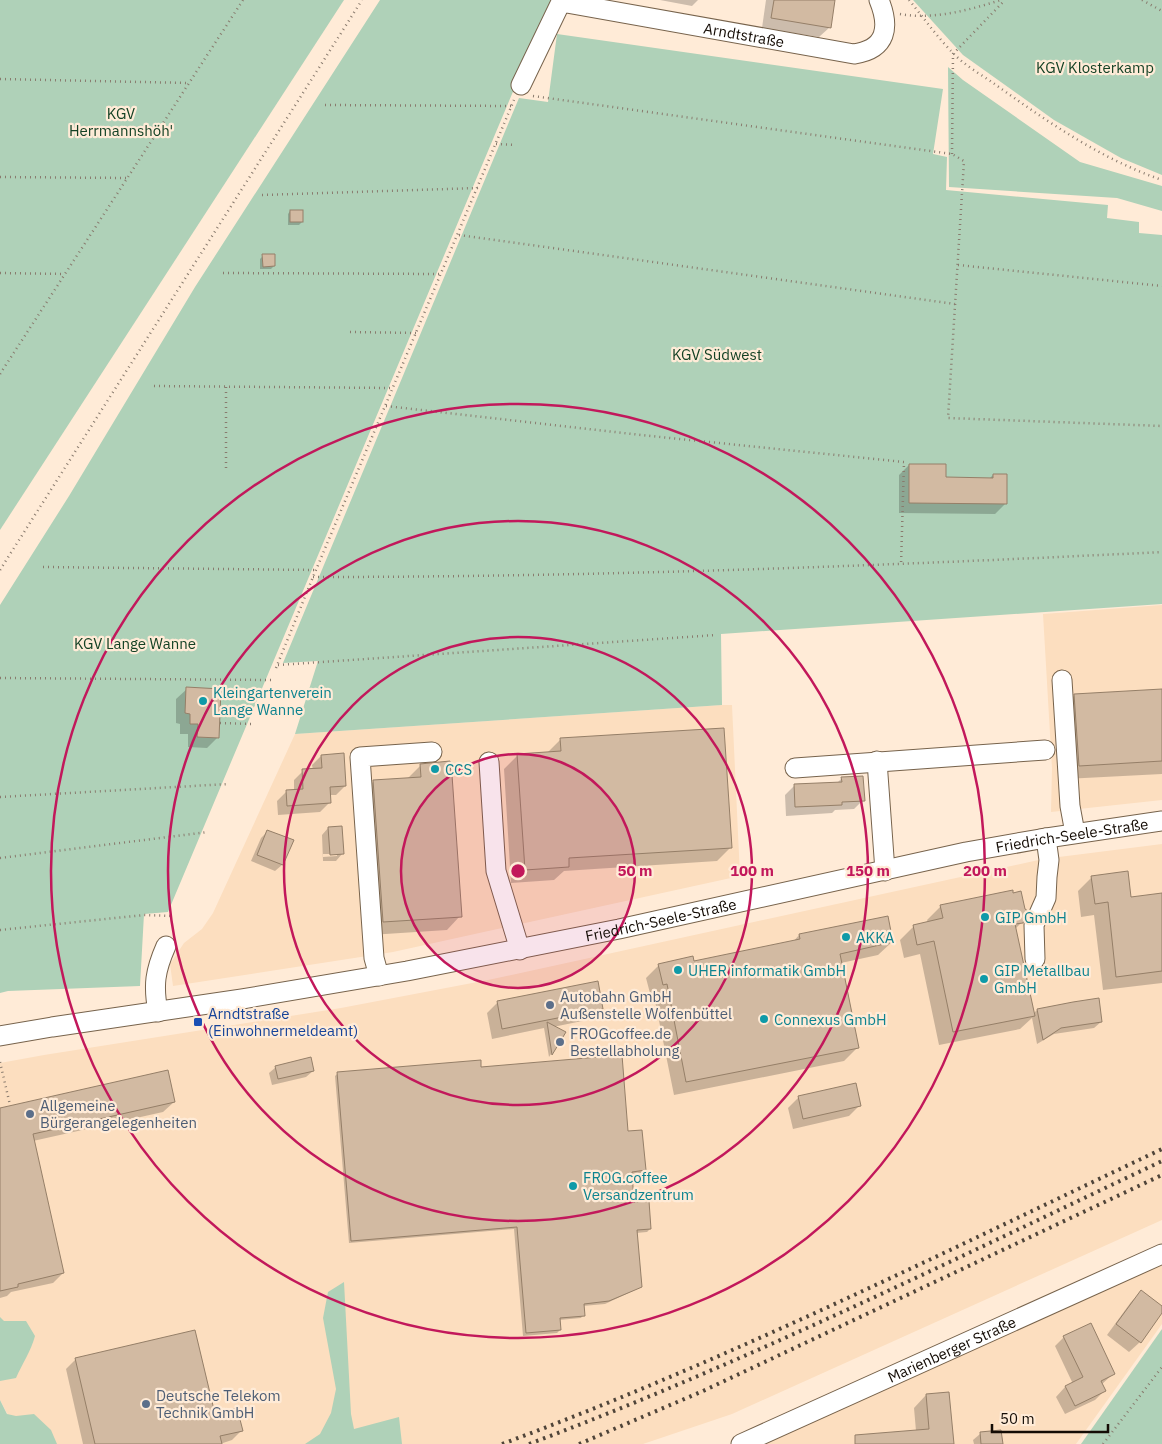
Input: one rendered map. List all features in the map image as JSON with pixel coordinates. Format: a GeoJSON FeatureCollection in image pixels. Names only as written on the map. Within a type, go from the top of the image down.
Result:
{"type":"FeatureCollection","features":[{"type":"Feature","properties":{"kind":"street","name":"Arndtstraße"},"geometry":{"type":"LineString","coordinates":[[519,89],[561,2],[854,54],[865,52],[882,39],[886,28],[881,6]]}},
{"type":"Feature","properties":{"kind":"street"},"geometry":{"type":"LineString","coordinates":[[1062,680],[1070,806],[1075,833]]}},
{"type":"Feature","properties":{"kind":"street"},"geometry":{"type":"LineString","coordinates":[[794,768],[1045,750]]}},
{"type":"Feature","properties":{"kind":"street"},"geometry":{"type":"LineString","coordinates":[[379,976],[374,958],[360,757],[432,752]]}},
{"type":"Feature","properties":{"kind":"street"},"geometry":{"type":"LineString","coordinates":[[877,761],[885,871]]}},
{"type":"Feature","properties":{"kind":"street"},"geometry":{"type":"LineString","coordinates":[[489,762],[496,870],[520,950]]}},
{"type":"Feature","properties":{"kind":"street","name":"Friedrich-Seele-Straße"},"geometry":{"type":"LineString","coordinates":[[0,1036],[52,1026],[158,1012],[379,976],[520,950],[966,852],[1075,833],[1162,821]]}},
{"type":"Feature","properties":{"kind":"street"},"geometry":{"type":"LineString","coordinates":[[1035,959],[1034,925],[1046,898],[1046,877],[1049,860],[1046,838]]}},
{"type":"Feature","properties":{"kind":"street"},"geometry":{"type":"LineString","coordinates":[[158,1012],[155,982],[166,946]]}},
{"type":"Feature","properties":{"kind":"street","name":"Marienberger Straße"},"geometry":{"type":"LineString","coordinates":[[741,1444],[1162,1254]]}},
{"type":"Feature","properties":{"kind":"path"},"geometry":{"type":"LineString","coordinates":[[0,374],[243,0]]}},
{"type":"Feature","properties":{"kind":"path"},"geometry":{"type":"LineString","coordinates":[[0,570],[362,0]]}},
{"type":"Feature","properties":{"kind":"path"},"geometry":{"type":"LineString","coordinates":[[909,0],[954,54],[1041,118],[1072,138],[1162,180]]}},
{"type":"Feature","properties":{"kind":"path"},"geometry":{"type":"LineString","coordinates":[[881,6],[922,16],[971,9],[1001,0]]}},
{"type":"Feature","properties":{"kind":"path"},"geometry":{"type":"LineString","coordinates":[[952,154],[954,54],[1005,0]]}},
{"type":"Feature","properties":{"kind":"path"},"geometry":{"type":"LineString","coordinates":[[1142,0],[1162,11]]}},
{"type":"Feature","properties":{"kind":"path"},"geometry":{"type":"LineString","coordinates":[[0,79],[189,83]]}},
{"type":"Feature","properties":{"kind":"path"},"geometry":{"type":"LineString","coordinates":[[716,635],[277,667],[519,89],[952,154],[964,161],[948,418],[1162,426]]}},
{"type":"Feature","properties":{"kind":"path"},"geometry":{"type":"LineString","coordinates":[[325,105],[512,106]]}},
{"type":"Feature","properties":{"kind":"path"},"geometry":{"type":"LineString","coordinates":[[496,144],[515,145]]}},
{"type":"Feature","properties":{"kind":"path"},"geometry":{"type":"LineString","coordinates":[[0,177],[127,178]]}},
{"type":"Feature","properties":{"kind":"path"},"geometry":{"type":"LineString","coordinates":[[262,194],[478,188]]}},
{"type":"Feature","properties":{"kind":"path"},"geometry":{"type":"LineString","coordinates":[[458,235],[955,304]]}},
{"type":"Feature","properties":{"kind":"path"},"geometry":{"type":"LineString","coordinates":[[958,265],[1162,286]]}},
{"type":"Feature","properties":{"kind":"path"},"geometry":{"type":"LineString","coordinates":[[0,273],[65,274]]}},
{"type":"Feature","properties":{"kind":"path"},"geometry":{"type":"LineString","coordinates":[[223,273],[441,274]]}},
{"type":"Feature","properties":{"kind":"path"},"geometry":{"type":"LineString","coordinates":[[350,332],[416,333]]}},
{"type":"Feature","properties":{"kind":"path"},"geometry":{"type":"LineString","coordinates":[[154,386],[393,388]]}},
{"type":"Feature","properties":{"kind":"path"},"geometry":{"type":"LineString","coordinates":[[226,387],[226,468]]}},
{"type":"Feature","properties":{"kind":"path"},"geometry":{"type":"LineString","coordinates":[[386,406],[904,462],[901,565]]}},
{"type":"Feature","properties":{"kind":"path"},"geometry":{"type":"LineString","coordinates":[[313,578],[607,574],[901,565],[1162,552]]}},
{"type":"Feature","properties":{"kind":"path"},"geometry":{"type":"LineString","coordinates":[[43,567],[316,570]]}},
{"type":"Feature","properties":{"kind":"path"},"geometry":{"type":"LineString","coordinates":[[0,678],[272,680]]}},
{"type":"Feature","properties":{"kind":"path"},"geometry":{"type":"LineString","coordinates":[[220,723],[253,724]]}},
{"type":"Feature","properties":{"kind":"path"},"geometry":{"type":"LineString","coordinates":[[0,797],[228,784]]}},
{"type":"Feature","properties":{"kind":"path"},"geometry":{"type":"LineString","coordinates":[[0,858],[208,832]]}},
{"type":"Feature","properties":{"kind":"path"},"geometry":{"type":"LineString","coordinates":[[0,930],[144,915],[173,916]]}},
{"type":"Feature","properties":{"kind":"path"},"geometry":{"type":"LineString","coordinates":[[0,1062],[10,1105]]}},
{"type":"Feature","properties":{"kind":"path"},"geometry":{"type":"LineString","coordinates":[[1103,1444],[1162,1367]]}},
{"type":"Feature","properties":{"kind":"shaded area"},"geometry":{"type":"Polygon","coordinates":[[[1162,605],[1162,800],[1051,812],[1052,768],[1043,614],[1162,605]]]}},
{"type":"Feature","properties":{"kind":"shaded area"},"geometry":{"type":"Polygon","coordinates":[[[732,705],[740,876],[393,952],[173,986],[170,964],[184,943],[202,929],[213,913],[295,734],[732,705]]]}},
{"type":"Feature","properties":{"kind":"shaded area"},"geometry":{"type":"Polygon","coordinates":[[[1162,844],[1162,1220],[732,1414],[643,1444],[23,1444],[0,1400],[0,1063],[341,1008],[488,980],[1043,859],[1162,844]]]}},
{"type":"Feature","properties":{"kind":"shaded area"},"geometry":{"type":"Polygon","coordinates":[[[1162,1263],[1162,1324],[1076,1444],[765,1444],[977,1346],[1162,1263]]]}},
{"type":"Feature","properties":{"kind":"green space","name":"KGV Herrmannshöh'"},"geometry":{"type":"Polygon","coordinates":[[[0,0],[344,0],[0,530],[0,0]]]}},
{"type":"Feature","properties":{"kind":"green space","name":"KGV Lange Wanne"},"geometry":{"type":"Polygon","coordinates":[[[380,0],[555,0],[517,82],[168,912],[144,914],[140,986],[8,991],[0,993],[0,605],[69,496],[195,287],[380,0]]]}},
{"type":"Feature","properties":{"kind":"green space","name":"KGV Klosterkamp"},"geometry":{"type":"Polygon","coordinates":[[[913,0],[1162,0],[1162,175],[1121,158],[1054,120],[963,55],[913,0]]]}},
{"type":"Feature","properties":{"kind":"green space","name":"KGV Südwest"},"geometry":{"type":"Polygon","coordinates":[[[557,34],[943,89],[933,154],[947,157],[946,190],[1108,205],[1107,218],[1139,222],[1139,233],[1162,235],[1162,604],[721,634],[722,705],[295,734],[318,661],[283,663],[519,98],[548,102],[557,34]]]}},
{"type":"Feature","properties":{"kind":"green space"},"geometry":{"type":"Polygon","coordinates":[[[948,67],[963,80],[1080,162],[1162,186],[1162,211],[1117,198],[949,187],[948,67]]]}},
{"type":"Feature","properties":{"kind":"green space"},"geometry":{"type":"Polygon","coordinates":[[[344,1282],[351,1414],[354,1429],[399,1417],[402,1444],[305,1444],[320,1434],[331,1413],[336,1389],[323,1318],[328,1292],[344,1282]]]}},
{"type":"Feature","properties":{"kind":"green space"},"geometry":{"type":"Polygon","coordinates":[[[0,1317],[4,1321],[26,1321],[35,1336],[16,1378],[0,1381],[0,1317]]]}},
{"type":"Feature","properties":{"kind":"green space"},"geometry":{"type":"Polygon","coordinates":[[[1162,1329],[1162,1444],[1081,1444],[1162,1329]]]}},
{"type":"Feature","properties":{"kind":"green space"},"geometry":{"type":"Polygon","coordinates":[[[0,1400],[7,1414],[16,1416],[34,1414],[51,1430],[57,1444],[0,1444],[0,1400]]]}},
{"type":"Feature","properties":{"kind":"building"},"geometry":{"type":"Polygon","coordinates":[[[774,0],[835,0],[831,28],[771,18],[774,0]]]}},
{"type":"Feature","properties":{"kind":"building"},"geometry":{"type":"Polygon","coordinates":[[[290,210],[303,210],[303,222],[290,222],[290,210]]]}},
{"type":"Feature","properties":{"kind":"building"},"geometry":{"type":"Polygon","coordinates":[[[262,254],[275,254],[275,266],[263,267],[262,254]]]}},
{"type":"Feature","properties":{"kind":"building"},"geometry":{"type":"Polygon","coordinates":[[[909,464],[946,464],[946,477],[993,478],[993,474],[1007,474],[1007,504],[909,503],[909,464]]]}},
{"type":"Feature","properties":{"kind":"building","name":"Kleingartenverein Lange Wanne"},"geometry":{"type":"Polygon","coordinates":[[[186,687],[221,689],[219,738],[197,737],[198,724],[190,724],[190,714],[185,713],[186,687]]]}},
{"type":"Feature","properties":{"kind":"building"},"geometry":{"type":"Polygon","coordinates":[[[1162,689],[1162,761],[1079,766],[1074,694],[1162,689]]]}},
{"type":"Feature","properties":{"kind":"building"},"geometry":{"type":"Polygon","coordinates":[[[724,728],[732,848],[569,858],[569,867],[525,870],[517,754],[561,751],[560,738],[724,728]]]}},
{"type":"Feature","properties":{"kind":"building"},"geometry":{"type":"Polygon","coordinates":[[[344,753],[346,786],[330,787],[331,803],[287,806],[286,790],[303,789],[302,769],[322,768],[321,755],[344,753]]]}},
{"type":"Feature","properties":{"kind":"building"},"geometry":{"type":"Polygon","coordinates":[[[450,761],[462,917],[383,922],[373,780],[421,777],[420,764],[450,761]]]}},
{"type":"Feature","properties":{"kind":"building"},"geometry":{"type":"Polygon","coordinates":[[[863,776],[865,801],[842,802],[842,805],[795,807],[794,784],[842,782],[841,777],[863,776]]]}},
{"type":"Feature","properties":{"kind":"building"},"geometry":{"type":"Polygon","coordinates":[[[342,826],[344,854],[330,855],[328,827],[342,826]]]}},
{"type":"Feature","properties":{"kind":"building"},"geometry":{"type":"Polygon","coordinates":[[[267,830],[294,840],[283,865],[257,855],[267,830]]]}},
{"type":"Feature","properties":{"kind":"building"},"geometry":{"type":"Polygon","coordinates":[[[1128,871],[1131,897],[1162,893],[1162,971],[1116,977],[1108,902],[1095,904],[1091,876],[1128,871]]]}},
{"type":"Feature","properties":{"kind":"building","name":"GIP Metallbau GmbH"},"geometry":{"type":"Polygon","coordinates":[[[1013,890],[1013,893],[1021,891],[1025,909],[1028,911],[1023,923],[1015,924],[1035,1016],[953,1032],[934,941],[917,945],[913,925],[943,918],[940,905],[1013,890]]]}},
{"type":"Feature","properties":{"kind":"building","name":"Connexus GmbH"},"geometry":{"type":"Polygon","coordinates":[[[888,916],[893,942],[840,954],[859,1048],[686,1082],[667,984],[663,985],[658,964],[693,956],[694,961],[800,939],[799,934],[888,916]]]}},
{"type":"Feature","properties":{"kind":"building","name":"Autobahn GmbH Außenstelle Wolfenbüttel"},"geometry":{"type":"Polygon","coordinates":[[[598,981],[603,1009],[502,1029],[497,1001],[598,981]]]}},
{"type":"Feature","properties":{"kind":"building"},"geometry":{"type":"Polygon","coordinates":[[[1099,998],[1102,1022],[1061,1028],[1043,1040],[1037,1009],[1099,998]]]}},
{"type":"Feature","properties":{"kind":"building"},"geometry":{"type":"Polygon","coordinates":[[[547,1022],[566,1032],[552,1055],[547,1022]]]}},
{"type":"Feature","properties":{"kind":"building"},"geometry":{"type":"Polygon","coordinates":[[[622,1055],[628,1131],[642,1130],[646,1170],[632,1172],[634,1202],[649,1201],[651,1229],[637,1230],[642,1287],[609,1301],[584,1304],[585,1316],[560,1318],[561,1330],[526,1333],[517,1227],[351,1241],[337,1072],[481,1060],[481,1067],[622,1055]]]}},
{"type":"Feature","properties":{"kind":"building"},"geometry":{"type":"Polygon","coordinates":[[[311,1057],[314,1071],[278,1079],[275,1066],[311,1057]]]}},
{"type":"Feature","properties":{"kind":"building"},"geometry":{"type":"Polygon","coordinates":[[[168,1070],[175,1102],[33,1134],[64,1273],[18,1284],[18,1287],[0,1291],[0,1108],[168,1070]]]}},
{"type":"Feature","properties":{"kind":"building"},"geometry":{"type":"Polygon","coordinates":[[[856,1083],[861,1106],[803,1119],[798,1096],[856,1083]]]}},
{"type":"Feature","properties":{"kind":"building"},"geometry":{"type":"Polygon","coordinates":[[[1141,1290],[1162,1306],[1162,1313],[1141,1343],[1116,1324],[1141,1290]]]}},
{"type":"Feature","properties":{"kind":"building"},"geometry":{"type":"Polygon","coordinates":[[[1091,1323],[1115,1374],[1101,1381],[1106,1391],[1075,1406],[1065,1386],[1083,1377],[1063,1336],[1091,1323]]]}},
{"type":"Feature","properties":{"kind":"building"},"geometry":{"type":"Polygon","coordinates":[[[195,1330],[215,1414],[237,1408],[243,1431],[220,1436],[222,1444],[95,1444],[75,1358],[195,1330]]]}},
{"type":"Feature","properties":{"kind":"building"},"geometry":{"type":"Polygon","coordinates":[[[949,1392],[954,1444],[855,1444],[855,1435],[929,1429],[926,1394],[949,1392]]]}},
{"type":"Feature","properties":{"kind":"building"},"geometry":{"type":"Polygon","coordinates":[[[1001,1430],[1003,1444],[981,1444],[980,1432],[1001,1430]]]}},
{"type":"Feature","properties":{"kind":"railway"},"geometry":{"type":"LineString","coordinates":[[502,1444],[670,1377],[753,1341],[1162,1149]]}},
{"type":"Feature","properties":{"kind":"railway"},"geometry":{"type":"LineString","coordinates":[[529,1444],[610,1413],[769,1345],[927,1273],[1162,1161]]}},
{"type":"Feature","properties":{"kind":"railway"},"geometry":{"type":"LineString","coordinates":[[579,1444],[703,1391],[1162,1175]]}},
{"type":"Feature","properties":{"kind":"place","name":"Kleingartenverein Lange Wanne"},"geometry":{"type":"Point","coordinates":[203,701]}},
{"type":"Feature","properties":{"kind":"place","name":"CCS"},"geometry":{"type":"Point","coordinates":[435,769]}},
{"type":"Feature","properties":{"kind":"place","name":"GIP GmbH"},"geometry":{"type":"Point","coordinates":[985,917]}},
{"type":"Feature","properties":{"kind":"place","name":"AKKA"},"geometry":{"type":"Point","coordinates":[846,937]}},
{"type":"Feature","properties":{"kind":"place","name":"UHER informatik GmbH"},"geometry":{"type":"Point","coordinates":[678,970]}},
{"type":"Feature","properties":{"kind":"place","name":"GIP Metallbau GmbH"},"geometry":{"type":"Point","coordinates":[984,979]}},
{"type":"Feature","properties":{"kind":"place","name":"Autobahn GmbH Außenstelle Wolfenbüttel"},"geometry":{"type":"Point","coordinates":[550,1005]}},
{"type":"Feature","properties":{"kind":"place","name":"Connexus GmbH"},"geometry":{"type":"Point","coordinates":[764,1019]}},
{"type":"Feature","properties":{"kind":"place","name":"Arndtstraße (Einwohnermeldeamt)"},"geometry":{"type":"Point","coordinates":[198,1022]}},
{"type":"Feature","properties":{"kind":"place","name":"FROGcoffee.de Bestellabholung"},"geometry":{"type":"Point","coordinates":[560,1042]}},
{"type":"Feature","properties":{"kind":"place","name":"Allgemeine Bürgerangelegenheiten"},"geometry":{"type":"Point","coordinates":[30,1114]}},
{"type":"Feature","properties":{"kind":"place","name":"FROG.coffee Versandzentrum"},"geometry":{"type":"Point","coordinates":[573,1186]}},
{"type":"Feature","properties":{"kind":"place","name":"Deutsche Telekom Technik GmbH"},"geometry":{"type":"Point","coordinates":[146,1404]}}]}
